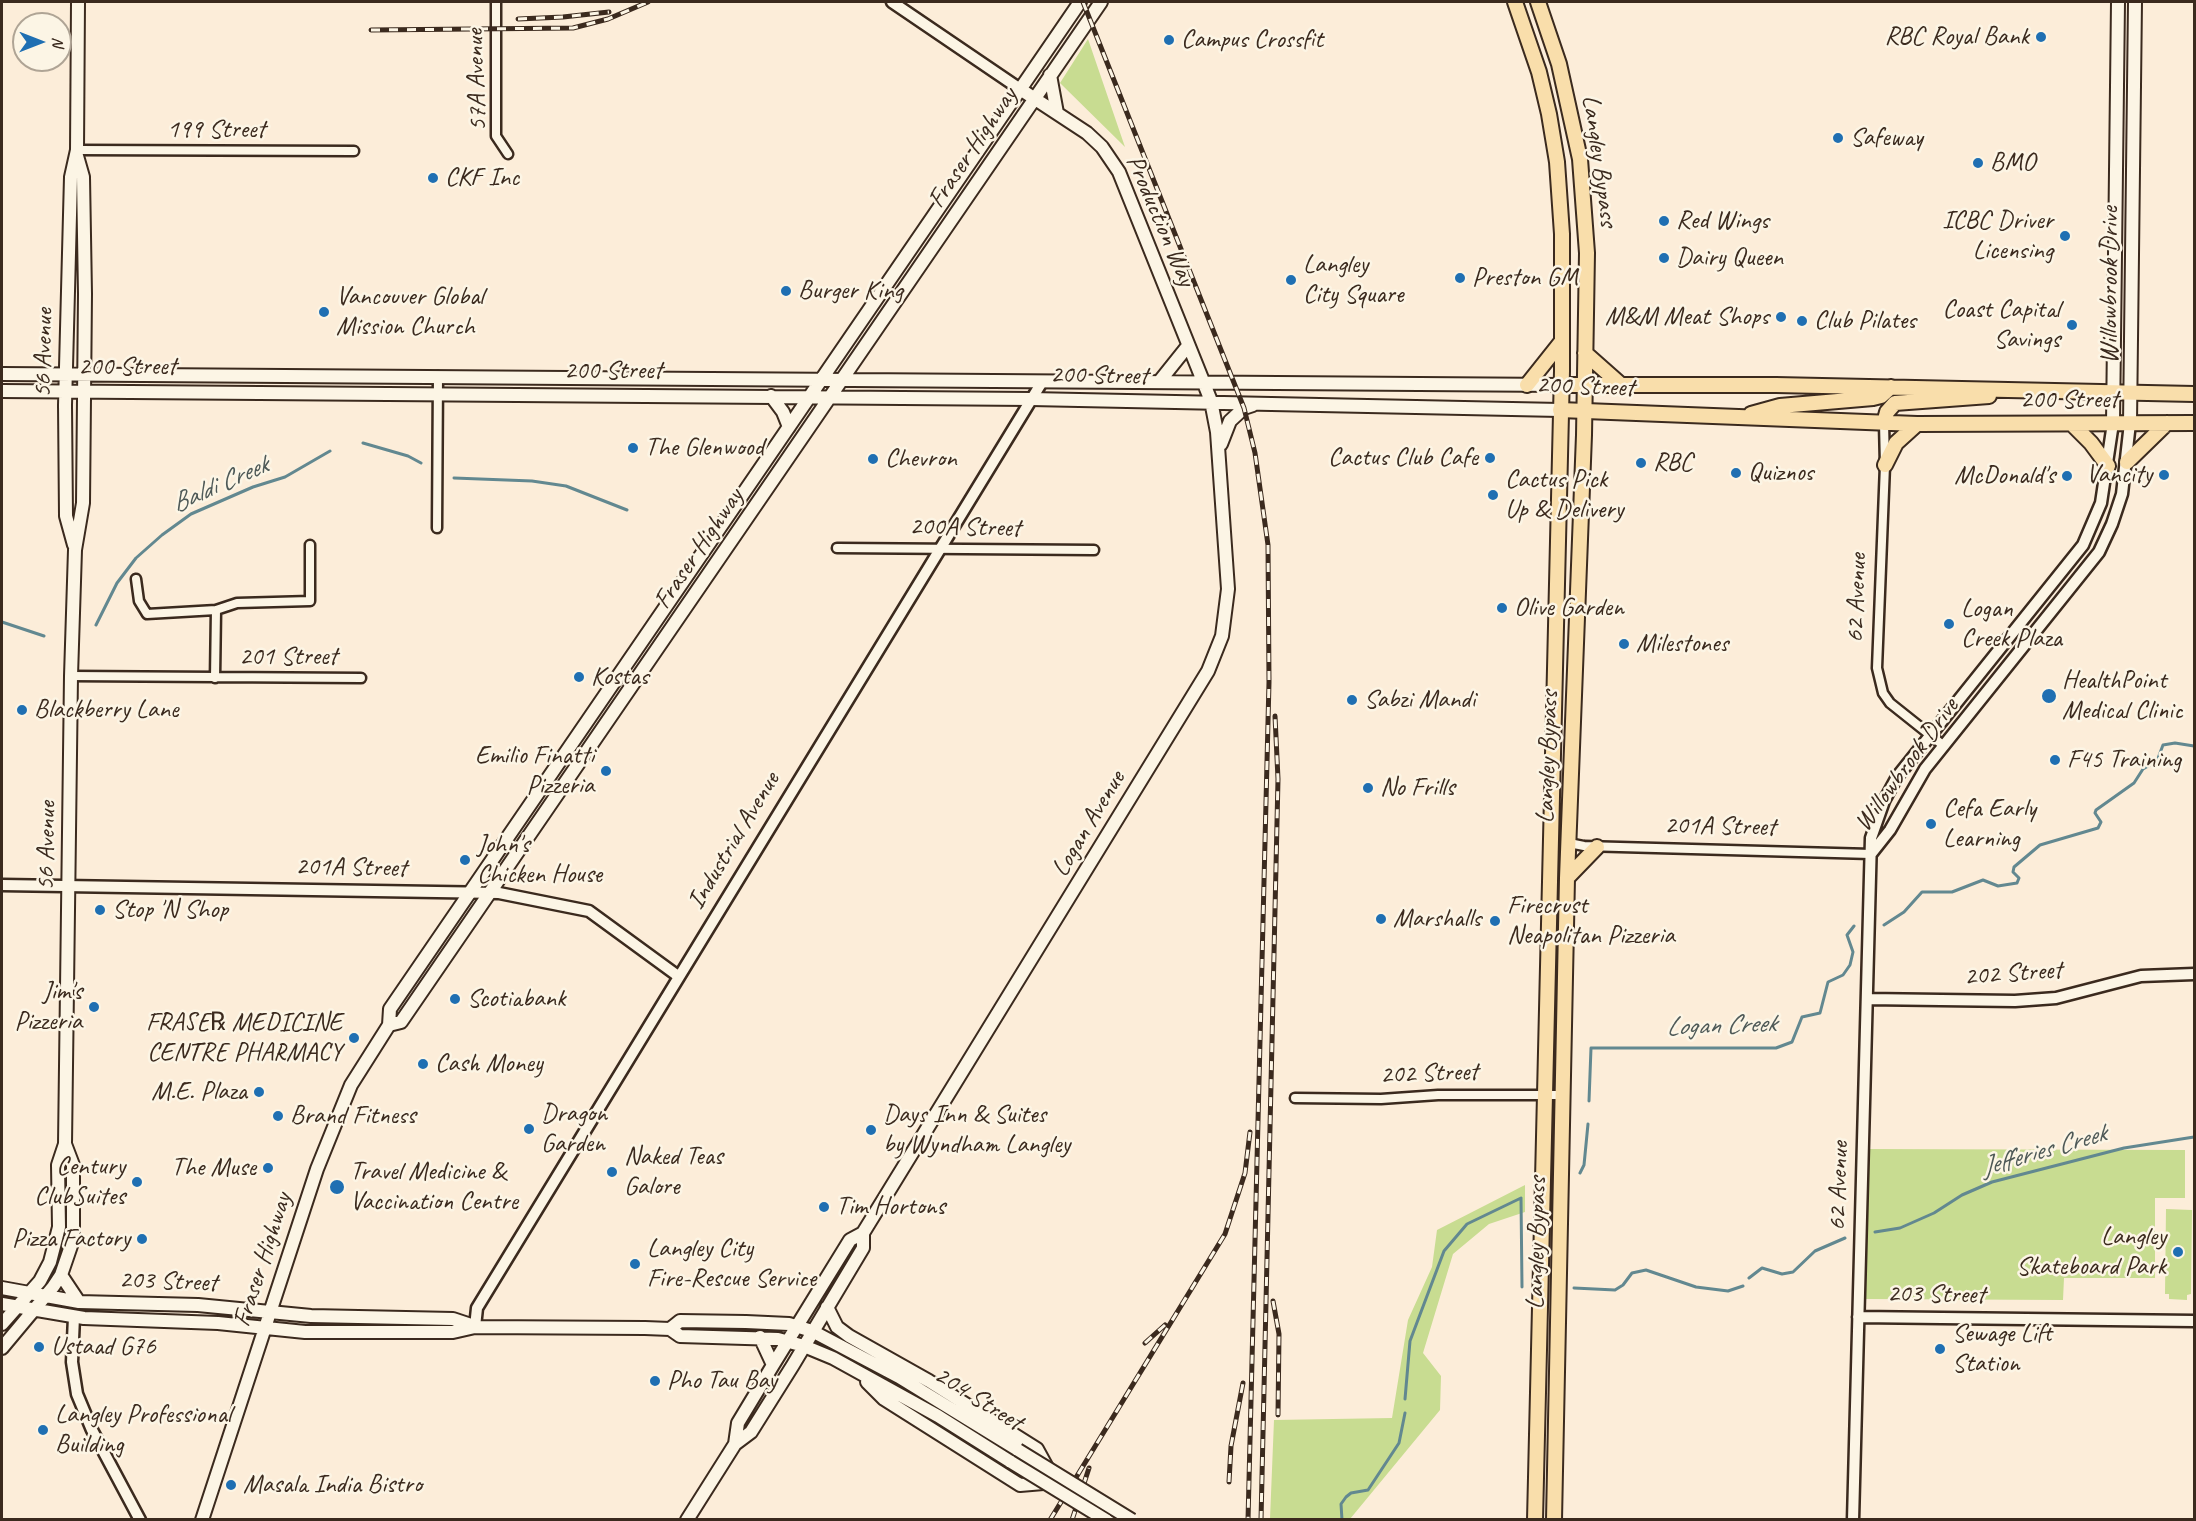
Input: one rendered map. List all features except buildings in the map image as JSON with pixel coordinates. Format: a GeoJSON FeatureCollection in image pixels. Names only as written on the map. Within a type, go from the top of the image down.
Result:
{"type":"FeatureCollection","features":[{"type":"Feature","properties":{"kind":"main road","name":"56 Avenue"},"geometry":{"type":"LineString","coordinates":[[2,1324],[30,1293],[50,1262],[58,1240],[58,1165],[65,1144],[71,676],[75,549],[83,503],[85,268],[82,177],[77,153],[78,2]]}},
{"type":"Feature","properties":{"kind":"main road","name":"Fraser Highway"},"geometry":{"type":"LineString","coordinates":[[202,1520],[264,1328],[338,1112],[351,1085],[389,1025],[390,1010],[1080,2]]}},
{"type":"Feature","properties":{"kind":"main road","name":"Fraser Highway"},"geometry":{"type":"LineString","coordinates":[[389,1025],[401,1022],[1101,2]]}},
{"type":"Feature","properties":{"kind":"main road","name":"Langley Bypass"},"geometry":{"type":"LineString","coordinates":[[1515,2],[1539,72],[1557,162],[1562,234],[1562,341],[1535,1520]]}},
{"type":"Feature","properties":{"kind":"main road","name":"Langley Bypass"},"geometry":{"type":"LineString","coordinates":[[1538,2],[1559,64],[1580,159],[1587,253],[1585,385],[1568,878],[1554,1520]]}},
{"type":"Feature","properties":{"kind":"main road","name":"Willowbrook Drive"},"geometry":{"type":"LineString","coordinates":[[2113,423],[2118,2]]}},
{"type":"Feature","properties":{"kind":"main road","name":"Willowbrook Drive"},"geometry":{"type":"LineString","coordinates":[[2130,423],[2135,2]]}},
{"type":"Feature","properties":{"kind":"main road"},"geometry":{"type":"LineString","coordinates":[[1050,75],[1057,113]]}},
{"type":"Feature","properties":{"kind":"main road","name":"Production Way"},"geometry":{"type":"LineString","coordinates":[[1020,89],[1087,133],[1102,147],[1119,172],[1187,348],[1211,401]]}},
{"type":"Feature","properties":{"kind":"main road","name":"56 Avenue"},"geometry":{"type":"LineString","coordinates":[[75,549],[66,516],[66,374],[71,177],[77,153]]}},
{"type":"Feature","properties":{"kind":"main road"},"geometry":{"type":"LineString","coordinates":[[68,255],[77,256],[85,268]]}},
{"type":"Feature","properties":{"kind":"main road"},"geometry":{"type":"LineString","coordinates":[[1527,385],[1562,341]]}},
{"type":"Feature","properties":{"kind":"main road"},"geometry":{"type":"LineString","coordinates":[[1159,382],[1187,348]]}},
{"type":"Feature","properties":{"kind":"main road"},"geometry":{"type":"LineString","coordinates":[[1585,353],[1620,384]]}},
{"type":"Feature","properties":{"kind":"main road","name":"200 Street"},"geometry":{"type":"LineString","coordinates":[[2,374],[1620,384],[2194,394]]}},
{"type":"Feature","properties":{"kind":"main road"},"geometry":{"type":"LineString","coordinates":[[1738,417],[1780,406],[1873,398],[1881,396],[1891,387]]}},
{"type":"Feature","properties":{"kind":"main road","name":"200 Street"},"geometry":{"type":"LineString","coordinates":[[2,391],[1211,401],[1253,405],[1560,410],[1917,424],[2194,423]]}},
{"type":"Feature","properties":{"kind":"main road"},"geometry":{"type":"LineString","coordinates":[[1884,423],[1887,412],[1895,403],[1967,399],[2027,391]]}},
{"type":"Feature","properties":{"kind":"main road"},"geometry":{"type":"LineString","coordinates":[[771,396],[783,412],[789,427]]}},
{"type":"Feature","properties":{"kind":"main road","name":"Logan Avenue"},"geometry":{"type":"LineString","coordinates":[[735,1444],[738,1424],[773,1365],[850,1240],[863,1233],[1215,658],[1227,615],[1228,589],[1218,454],[1211,401]]}},
{"type":"Feature","properties":{"kind":"main road"},"geometry":{"type":"LineString","coordinates":[[1218,454],[1230,421],[1244,408],[1253,405]]}},
{"type":"Feature","properties":{"kind":"main road"},"geometry":{"type":"LineString","coordinates":[[2127,462],[2167,423]]}},
{"type":"Feature","properties":{"kind":"main road"},"geometry":{"type":"LineString","coordinates":[[1885,465],[1896,443],[1917,424]]}},
{"type":"Feature","properties":{"kind":"main road"},"geometry":{"type":"LineString","coordinates":[[2072,424],[2091,443],[2108,466]]}},
{"type":"Feature","properties":{"kind":"main road"},"geometry":{"type":"LineString","coordinates":[[1551,828],[1569,843]]}},
{"type":"Feature","properties":{"kind":"main road"},"geometry":{"type":"LineString","coordinates":[[1568,878],[1597,847]]}},
{"type":"Feature","properties":{"kind":"main road","name":"56 Avenue"},"geometry":{"type":"LineString","coordinates":[[2,1348],[47,1296],[61,1275],[73,1240],[73,1165],[65,1144]]}},
{"type":"Feature","properties":{"kind":"main road","name":"Logan Avenue"},"geometry":{"type":"LineString","coordinates":[[687,1520],[735,1444],[751,1432],[804,1346],[863,1248],[863,1233]]}},
{"type":"Feature","properties":{"kind":"main road"},"geometry":{"type":"LineString","coordinates":[[61,1275],[79,1302]]}},
{"type":"Feature","properties":{"kind":"main road","name":"203 Street"},"geometry":{"type":"LineString","coordinates":[[2,1288],[79,1302],[198,1305],[311,1317],[453,1319],[475,1327]]}},
{"type":"Feature","properties":{"kind":"main road","name":"203 Street"},"geometry":{"type":"LineString","coordinates":[[2,1304],[74,1317],[218,1323],[305,1332],[364,1334],[453,1332],[475,1327],[670,1329],[680,1336],[760,1337],[789,1341]]}},
{"type":"Feature","properties":{"kind":"main road"},"geometry":{"type":"LineString","coordinates":[[827,1307],[837,1328],[929,1381],[1037,1449],[1055,1482],[1020,1485],[884,1399],[858,1372]]}},
{"type":"Feature","properties":{"kind":"main road","name":"203 Street"},"geometry":{"type":"LineString","coordinates":[[670,1329],[680,1321],[776,1322],[797,1326]]}},
{"type":"Feature","properties":{"kind":"main road","name":"204 Street"},"geometry":{"type":"LineString","coordinates":[[797,1326],[812,1331],[889,1371],[1132,1520]]}},
{"type":"Feature","properties":{"kind":"main road"},"geometry":{"type":"LineString","coordinates":[[760,1337],[773,1365]]}},
{"type":"Feature","properties":{"kind":"main road","name":"204 Street"},"geometry":{"type":"LineString","coordinates":[[789,1341],[858,1372],[938,1416],[1106,1520]]}},
{"type":"Feature","properties":{"kind":"street","name":"57A Avenue"},"geometry":{"type":"LineString","coordinates":[[496,2],[496,136],[508,154]]}},
{"type":"Feature","properties":{"kind":"street","name":"Production Way"},"geometry":{"type":"LineString","coordinates":[[892,2],[1020,89]]}},
{"type":"Feature","properties":{"kind":"street","name":"199 Street"},"geometry":{"type":"LineString","coordinates":[[77,153],[354,151]]}},
{"type":"Feature","properties":{"kind":"street"},"geometry":{"type":"LineString","coordinates":[[436,528],[438,376]]}},
{"type":"Feature","properties":{"kind":"street","name":"Industrial Avenue"},"geometry":{"type":"LineString","coordinates":[[475,1327],[477,1308],[1041,382]]}},
{"type":"Feature","properties":{"kind":"street","name":"62 Avenue"},"geometry":{"type":"LineString","coordinates":[[1884,423],[1885,465],[1877,668],[1883,693],[1890,703],[1944,746]]}},
{"type":"Feature","properties":{"kind":"street","name":"Willowbrook Drive"},"geometry":{"type":"LineString","coordinates":[[1871,854],[1871,838],[1884,801],[1897,777],[2078,552],[2101,503],[2113,423]]}},
{"type":"Feature","properties":{"kind":"street","name":"Willowbrook Drive"},"geometry":{"type":"LineString","coordinates":[[1871,854],[1890,830],[1912,788],[2094,559],[2118,509],[2127,462],[2130,423]]}},
{"type":"Feature","properties":{"kind":"street","name":"201 Street"},"geometry":{"type":"LineString","coordinates":[[136,579],[139,601],[147,614],[216,610],[237,603],[310,600],[310,545]]}},
{"type":"Feature","properties":{"kind":"street","name":"200A Street"},"geometry":{"type":"LineString","coordinates":[[837,548],[1094,550]]}},
{"type":"Feature","properties":{"kind":"street","name":"201 Street"},"geometry":{"type":"LineString","coordinates":[[215,678],[216,610]]}},
{"type":"Feature","properties":{"kind":"street","name":"201 Street"},"geometry":{"type":"LineString","coordinates":[[71,676],[361,678]]}},
{"type":"Feature","properties":{"kind":"street","name":"201A Street"},"geometry":{"type":"LineString","coordinates":[[1569,843],[1597,847],[1871,854]]}},
{"type":"Feature","properties":{"kind":"street","name":"62 Avenue"},"geometry":{"type":"LineString","coordinates":[[1853,1520],[1871,854]]}},
{"type":"Feature","properties":{"kind":"street","name":"201A Street"},"geometry":{"type":"LineString","coordinates":[[2,885],[490,893],[547,901],[589,911],[678,976]]}},
{"type":"Feature","properties":{"kind":"street","name":"202 Street"},"geometry":{"type":"LineString","coordinates":[[1868,999],[2015,1001],[2056,998],[2141,976],[2194,974]]}},
{"type":"Feature","properties":{"kind":"street","name":"202 Street"},"geometry":{"type":"LineString","coordinates":[[1295,1098],[1381,1099],[1438,1095],[1564,1095]]}},
{"type":"Feature","properties":{"kind":"street"},"geometry":{"type":"LineString","coordinates":[[74,1317],[72,1362],[77,1394],[92,1430],[140,1520]]}},
{"type":"Feature","properties":{"kind":"street","name":"203 Street"},"geometry":{"type":"LineString","coordinates":[[1858,1317],[2194,1321]]}},
{"type":"Feature","properties":{"kind":"street"},"geometry":{"type":"LineString","coordinates":[[1055,1482],[1119,1520]]}},
{"type":"Feature","properties":{"kind":"green space"},"geometry":{"type":"Polygon","coordinates":[[[1088,39],[1125,147],[1060,83],[1088,39]]]}},
{"type":"Feature","properties":{"kind":"green space"},"geometry":{"type":"Polygon","coordinates":[[[1867,1149],[2185,1150],[2185,1198],[2155,1198],[2155,1278],[2064,1278],[2063,1300],[1866,1299],[1867,1149]]]}},
{"type":"Feature","properties":{"kind":"green space"},"geometry":{"type":"Polygon","coordinates":[[[1525,1185],[1525,1212],[1489,1224],[1453,1254],[1423,1353],[1441,1376],[1440,1410],[1350,1519],[1270,1519],[1274,1420],[1392,1418],[1408,1320],[1432,1267],[1437,1230],[1525,1185]]]}},
{"type":"Feature","properties":{"kind":"green space","name":"Langley Skateboard Park"},"geometry":{"type":"Polygon","coordinates":[[[2166,1209],[2192,1210],[2191,1294],[2187,1295],[2187,1300],[2169,1299],[2169,1294],[2165,1294],[2166,1209]]]}},
{"type":"Feature","properties":{"kind":"waterway","name":"Baldi Creek"},"geometry":{"type":"LineString","coordinates":[[363,443],[408,456],[421,463]]}},
{"type":"Feature","properties":{"kind":"waterway","name":"Baldi Creek"},"geometry":{"type":"LineString","coordinates":[[96,625],[117,583],[136,558],[162,535],[191,514],[253,487],[285,477],[330,451]]}},
{"type":"Feature","properties":{"kind":"waterway","name":"Baldi Creek"},"geometry":{"type":"LineString","coordinates":[[454,478],[532,481],[566,486],[627,510]]}},
{"type":"Feature","properties":{"kind":"waterway","name":"Baldi Creek"},"geometry":{"type":"LineString","coordinates":[[2,622],[44,636]]}},
{"type":"Feature","properties":{"kind":"waterway"},"geometry":{"type":"LineString","coordinates":[[1884,925],[1904,912],[1922,892],[1952,892],[1983,880],[1998,886],[2017,883],[2019,878],[2013,872],[2014,867],[2040,845],[2098,828],[2101,822],[2095,813],[2096,810],[2134,783],[2143,769],[2157,761],[2163,745],[2175,743],[2194,746]]}},
{"type":"Feature","properties":{"kind":"waterway","name":"Logan Creek"},"geometry":{"type":"LineString","coordinates":[[1589,1101],[1591,1048],[1776,1048],[1792,1042],[1802,1017],[1820,1013],[1828,982],[1843,975],[1850,965],[1853,952],[1847,935],[1854,926]]}},
{"type":"Feature","properties":{"kind":"waterway","name":"Logan Creek"},"geometry":{"type":"LineString","coordinates":[[1580,1173],[1584,1165],[1588,1124]]}},
{"type":"Feature","properties":{"kind":"waterway","name":"Jefferies Creek"},"geometry":{"type":"LineString","coordinates":[[1875,1232],[1900,1228],[1992,1182],[2124,1148],[2194,1137]]}},
{"type":"Feature","properties":{"kind":"waterway","name":"Logan Creek"},"geometry":{"type":"LineString","coordinates":[[1405,1399],[1410,1341],[1444,1251],[1467,1224],[1521,1198],[1522,1287]]}},
{"type":"Feature","properties":{"kind":"waterway","name":"Jefferies Creek"},"geometry":{"type":"LineString","coordinates":[[1749,1278],[1762,1268],[1782,1274],[1793,1272],[1815,1251],[1845,1238]]}},
{"type":"Feature","properties":{"kind":"waterway","name":"Jefferies Creek"},"geometry":{"type":"LineString","coordinates":[[1574,1288],[1615,1290],[1623,1285],[1632,1273],[1646,1270],[1696,1287],[1728,1291],[1743,1286]]}},
{"type":"Feature","properties":{"kind":"waterway","name":"Logan Creek"},"geometry":{"type":"LineString","coordinates":[[1342,1520],[1341,1504],[1346,1497],[1351,1493],[1368,1490],[1399,1443],[1405,1413]]}},
{"type":"Feature","properties":{"kind":"railway"},"geometry":{"type":"LineString","coordinates":[[371,30],[573,28],[608,19],[648,2]]}},
{"type":"Feature","properties":{"kind":"railway"},"geometry":{"type":"LineString","coordinates":[[1083,2],[1244,408],[1255,453],[1268,545],[1269,682],[1248,1520]]}},
{"type":"Feature","properties":{"kind":"railway"},"geometry":{"type":"LineString","coordinates":[[518,19],[609,12]]}},
{"type":"Feature","properties":{"kind":"railway"},"geometry":{"type":"LineString","coordinates":[[1261,1520],[1278,779],[1275,716]]}},
{"type":"Feature","properties":{"kind":"railway"},"geometry":{"type":"LineString","coordinates":[[1050,1520],[1225,1234],[1245,1173],[1250,1132]]}},
{"type":"Feature","properties":{"kind":"railway"},"geometry":{"type":"LineString","coordinates":[[1273,1301],[1279,1334],[1278,1415]]}},
{"type":"Feature","properties":{"kind":"railway"},"geometry":{"type":"LineString","coordinates":[[1145,1343],[1165,1325]]}},
{"type":"Feature","properties":{"kind":"railway"},"geometry":{"type":"LineString","coordinates":[[1229,1482],[1231,1446],[1243,1383]]}},
{"type":"Feature","properties":{"kind":"railway"},"geometry":{"type":"LineString","coordinates":[[1072,1520],[1089,1468]]}},
{"type":"Feature","properties":{"kind":"place","name":"RBC Royal Bank"},"geometry":{"type":"Point","coordinates":[2041,37]}},
{"type":"Feature","properties":{"kind":"place","name":"Campus Crossfit"},"geometry":{"type":"Point","coordinates":[1169,40]}},
{"type":"Feature","properties":{"kind":"place","name":"Safeway"},"geometry":{"type":"Point","coordinates":[1838,138]}},
{"type":"Feature","properties":{"kind":"place","name":"BMO"},"geometry":{"type":"Point","coordinates":[1978,163]}},
{"type":"Feature","properties":{"kind":"place","name":"CKF Inc"},"geometry":{"type":"Point","coordinates":[433,178]}},
{"type":"Feature","properties":{"kind":"place","name":"Red Wings"},"geometry":{"type":"Point","coordinates":[1664,221]}},
{"type":"Feature","properties":{"kind":"place","name":"ICBC Driver Licensing"},"geometry":{"type":"Point","coordinates":[2065,236]}},
{"type":"Feature","properties":{"kind":"place","name":"Dairy Queen"},"geometry":{"type":"Point","coordinates":[1664,258]}},
{"type":"Feature","properties":{"kind":"place","name":"Preston GM"},"geometry":{"type":"Point","coordinates":[1460,278]}},
{"type":"Feature","properties":{"kind":"place","name":"Langley City Square"},"geometry":{"type":"Point","coordinates":[1291,280]}},
{"type":"Feature","properties":{"kind":"place","name":"Burger King"},"geometry":{"type":"Point","coordinates":[786,291]}},
{"type":"Feature","properties":{"kind":"place","name":"Vancouver Global Mission Church"},"geometry":{"type":"Point","coordinates":[324,312]}},
{"type":"Feature","properties":{"kind":"place","name":"M&M Meat Shops"},"geometry":{"type":"Point","coordinates":[1781,317]}},
{"type":"Feature","properties":{"kind":"place","name":"Club Pilates"},"geometry":{"type":"Point","coordinates":[1802,321]}},
{"type":"Feature","properties":{"kind":"place","name":"Coast Capital Savings"},"geometry":{"type":"Point","coordinates":[2072,325]}},
{"type":"Feature","properties":{"kind":"place","name":"The Glenwood"},"geometry":{"type":"Point","coordinates":[633,448]}},
{"type":"Feature","properties":{"kind":"place","name":"Cactus Club Cafe"},"geometry":{"type":"Point","coordinates":[1490,458]}},
{"type":"Feature","properties":{"kind":"place","name":"Chevron"},"geometry":{"type":"Point","coordinates":[873,459]}},
{"type":"Feature","properties":{"kind":"place","name":"RBC"},"geometry":{"type":"Point","coordinates":[1641,463]}},
{"type":"Feature","properties":{"kind":"place","name":"Quiznos"},"geometry":{"type":"Point","coordinates":[1736,473]}},
{"type":"Feature","properties":{"kind":"place","name":"Vancity"},"geometry":{"type":"Point","coordinates":[2164,475]}},
{"type":"Feature","properties":{"kind":"place","name":"McDonald's"},"geometry":{"type":"Point","coordinates":[2067,476]}},
{"type":"Feature","properties":{"kind":"place","name":"Cactus Pick Up & Delivery"},"geometry":{"type":"Point","coordinates":[1493,495]}},
{"type":"Feature","properties":{"kind":"place","name":"Olive Garden"},"geometry":{"type":"Point","coordinates":[1502,608]}},
{"type":"Feature","properties":{"kind":"place","name":"Logan Creek Plaza"},"geometry":{"type":"Point","coordinates":[1949,624]}},
{"type":"Feature","properties":{"kind":"place","name":"Milestones"},"geometry":{"type":"Point","coordinates":[1624,644]}},
{"type":"Feature","properties":{"kind":"place","name":"Kostas"},"geometry":{"type":"Point","coordinates":[579,677]}},
{"type":"Feature","properties":{"kind":"place","name":"HealthPoint Medical Clinic"},"geometry":{"type":"Point","coordinates":[2049,696]}},
{"type":"Feature","properties":{"kind":"place","name":"Sabzi Mandi"},"geometry":{"type":"Point","coordinates":[1352,700]}},
{"type":"Feature","properties":{"kind":"place","name":"Blackberry Lane"},"geometry":{"type":"Point","coordinates":[22,710]}},
{"type":"Feature","properties":{"kind":"place","name":"F45 Training"},"geometry":{"type":"Point","coordinates":[2055,760]}},
{"type":"Feature","properties":{"kind":"place","name":"Emilio Finatti Pizzeria"},"geometry":{"type":"Point","coordinates":[606,771]}},
{"type":"Feature","properties":{"kind":"place","name":"No Frills"},"geometry":{"type":"Point","coordinates":[1368,788]}},
{"type":"Feature","properties":{"kind":"place","name":"Cefa Early Learning"},"geometry":{"type":"Point","coordinates":[1931,824]}},
{"type":"Feature","properties":{"kind":"place","name":"John's Chicken House"},"geometry":{"type":"Point","coordinates":[465,860]}},
{"type":"Feature","properties":{"kind":"place","name":"Stop 'N Shop"},"geometry":{"type":"Point","coordinates":[100,910]}},
{"type":"Feature","properties":{"kind":"place","name":"Marshalls"},"geometry":{"type":"Point","coordinates":[1381,919]}},
{"type":"Feature","properties":{"kind":"place","name":"Firecrust Neapolitan Pizzeria"},"geometry":{"type":"Point","coordinates":[1495,921]}},
{"type":"Feature","properties":{"kind":"place","name":"Scotiabank"},"geometry":{"type":"Point","coordinates":[455,999]}},
{"type":"Feature","properties":{"kind":"place","name":"Jim's Pizzeria"},"geometry":{"type":"Point","coordinates":[94,1007]}},
{"type":"Feature","properties":{"kind":"place","name":"FRASE℞ MEDICINE CENTRE PHARMACY"},"geometry":{"type":"Point","coordinates":[354,1038]}},
{"type":"Feature","properties":{"kind":"place","name":"Cash Money"},"geometry":{"type":"Point","coordinates":[423,1064]}},
{"type":"Feature","properties":{"kind":"place","name":"M.E. Plaza"},"geometry":{"type":"Point","coordinates":[259,1092]}},
{"type":"Feature","properties":{"kind":"place","name":"Brand Fitness"},"geometry":{"type":"Point","coordinates":[278,1116]}},
{"type":"Feature","properties":{"kind":"place","name":"Dragon Garden"},"geometry":{"type":"Point","coordinates":[529,1129]}},
{"type":"Feature","properties":{"kind":"place","name":"Days Inn & Suites by Wyndham Langley"},"geometry":{"type":"Point","coordinates":[871,1130]}},
{"type":"Feature","properties":{"kind":"place","name":"The Muse"},"geometry":{"type":"Point","coordinates":[268,1168]}},
{"type":"Feature","properties":{"kind":"place","name":"Naked Teas Galore"},"geometry":{"type":"Point","coordinates":[612,1172]}},
{"type":"Feature","properties":{"kind":"place","name":"Century ClubSuites"},"geometry":{"type":"Point","coordinates":[137,1182]}},
{"type":"Feature","properties":{"kind":"place","name":"Travel Medicine & Vaccination Centre"},"geometry":{"type":"Point","coordinates":[337,1187]}},
{"type":"Feature","properties":{"kind":"place","name":"Tim Hortons"},"geometry":{"type":"Point","coordinates":[824,1207]}},
{"type":"Feature","properties":{"kind":"place","name":"Pizza Factory"},"geometry":{"type":"Point","coordinates":[142,1239]}},
{"type":"Feature","properties":{"kind":"place","name":"Langley Skateboard Park"},"geometry":{"type":"Point","coordinates":[2178,1252]}},
{"type":"Feature","properties":{"kind":"place","name":"Langley City Fire-Rescue Service"},"geometry":{"type":"Point","coordinates":[635,1264]}},
{"type":"Feature","properties":{"kind":"place","name":"Ustaad G76"},"geometry":{"type":"Point","coordinates":[39,1347]}},
{"type":"Feature","properties":{"kind":"place","name":"Sewage Lift Station"},"geometry":{"type":"Point","coordinates":[1940,1349]}},
{"type":"Feature","properties":{"kind":"place","name":"Pho Tau Bay"},"geometry":{"type":"Point","coordinates":[655,1381]}},
{"type":"Feature","properties":{"kind":"place","name":"Langley Professional Building"},"geometry":{"type":"Point","coordinates":[43,1430]}},
{"type":"Feature","properties":{"kind":"place","name":"Masala India Bistro"},"geometry":{"type":"Point","coordinates":[231,1485]}}]}
